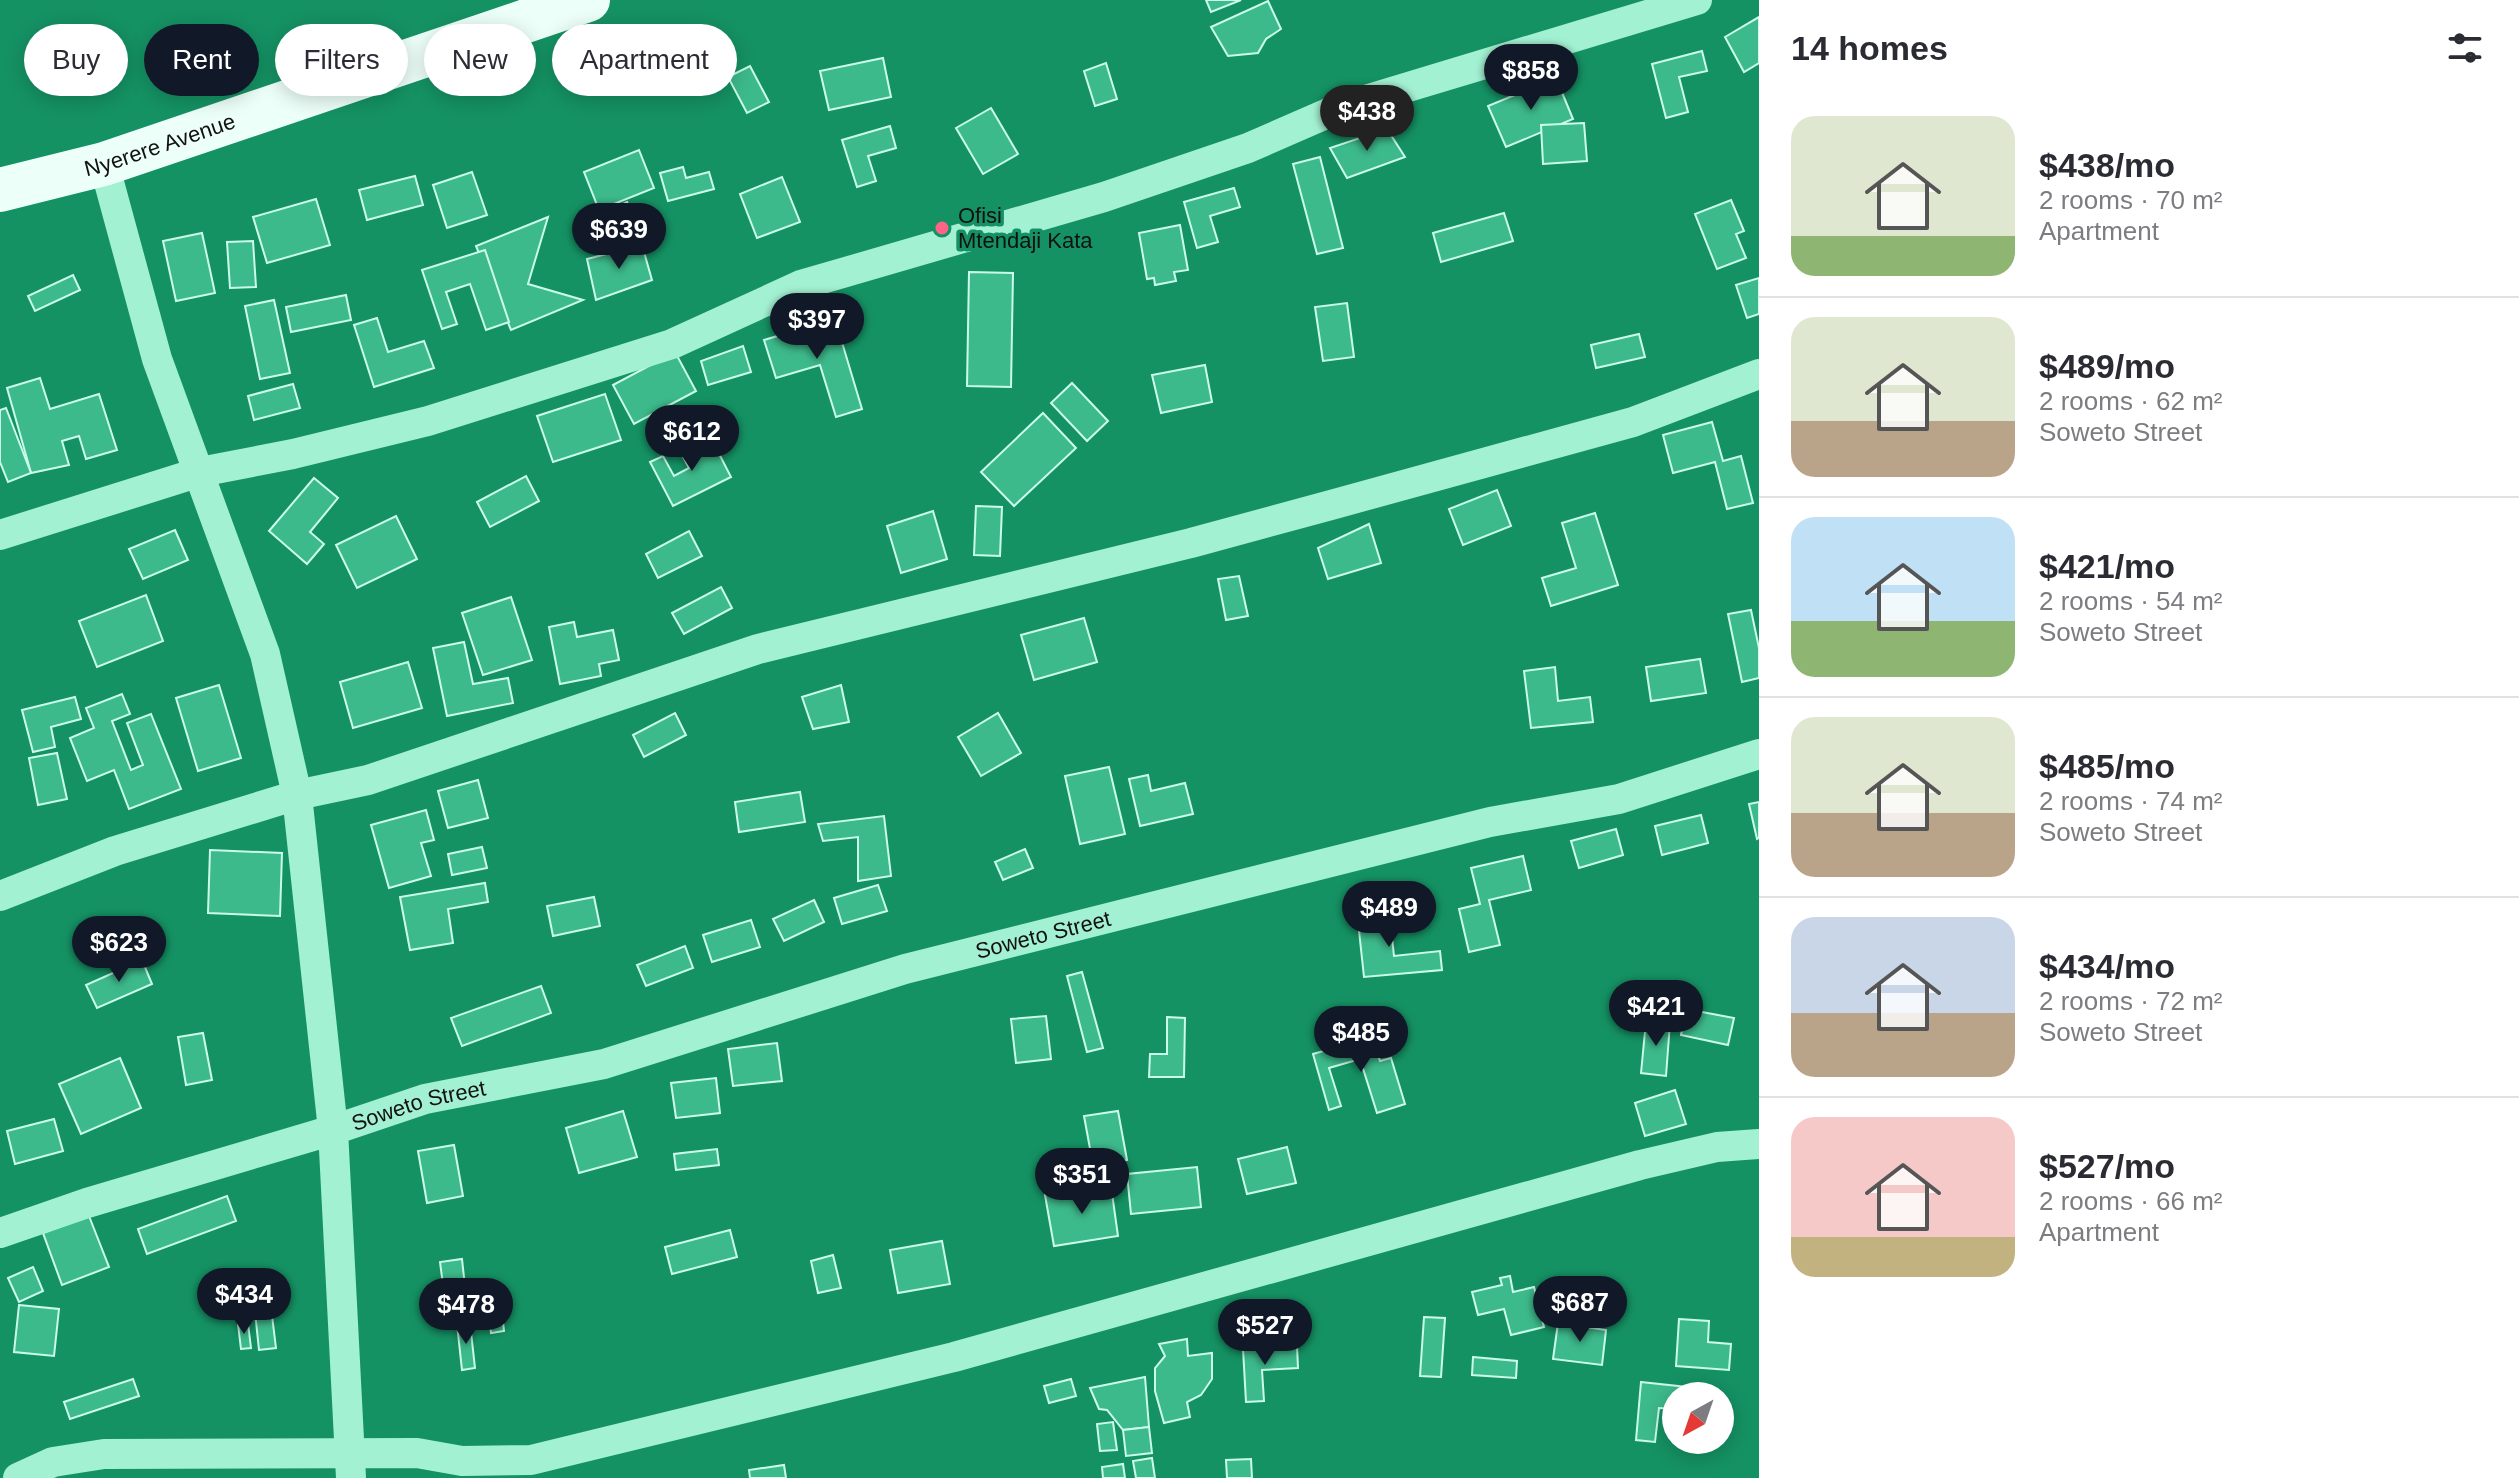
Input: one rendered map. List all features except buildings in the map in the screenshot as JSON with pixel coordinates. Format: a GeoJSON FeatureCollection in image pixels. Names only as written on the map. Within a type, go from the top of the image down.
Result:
{"type":"FeatureCollection","features":[{"type":"Feature","properties":{"kind":"main road","name":"Nyerere Avenue"},"geometry":{"type":"LineString","coordinates":[[0,190],[104,164],[588,0]]}},
{"type":"Feature","properties":{"kind":"street"},"geometry":{"type":"LineString","coordinates":[[0,535],[200,472],[293,454],[428,421],[672,344],[801,285],[1104,197],[1248,148],[1342,107],[1697,0]]}},
{"type":"Feature","properties":{"kind":"street"},"geometry":{"type":"LineString","coordinates":[[104,164],[157,359],[265,654],[297,795],[333,1130],[350,1466]]}},
{"type":"Feature","properties":{"kind":"street"},"geometry":{"type":"LineString","coordinates":[[0,896],[115,851],[297,795],[368,780],[758,649],[1191,543],[1331,505],[1633,422],[1759,374]]}},
{"type":"Feature","properties":{"kind":"street","name":"Soweto Street"},"geometry":{"type":"LineString","coordinates":[[0,1233],[87,1203],[333,1130],[425,1099],[604,1064],[920,965],[1490,822],[1619,799],[1759,754]]}},
{"type":"Feature","properties":{"kind":"street"},"geometry":{"type":"LineString","coordinates":[[18,1478],[53,1462],[104,1454],[350,1466],[417,1453],[462,1461],[531,1460],[954,1357],[1640,1165],[1717,1147],[1759,1144]]}},
{"type":"Feature","properties":{"kind":"place","name":"Ofisi Mtendaji Kata"},"geometry":{"type":"Point","coordinates":[942,228]}}]}
